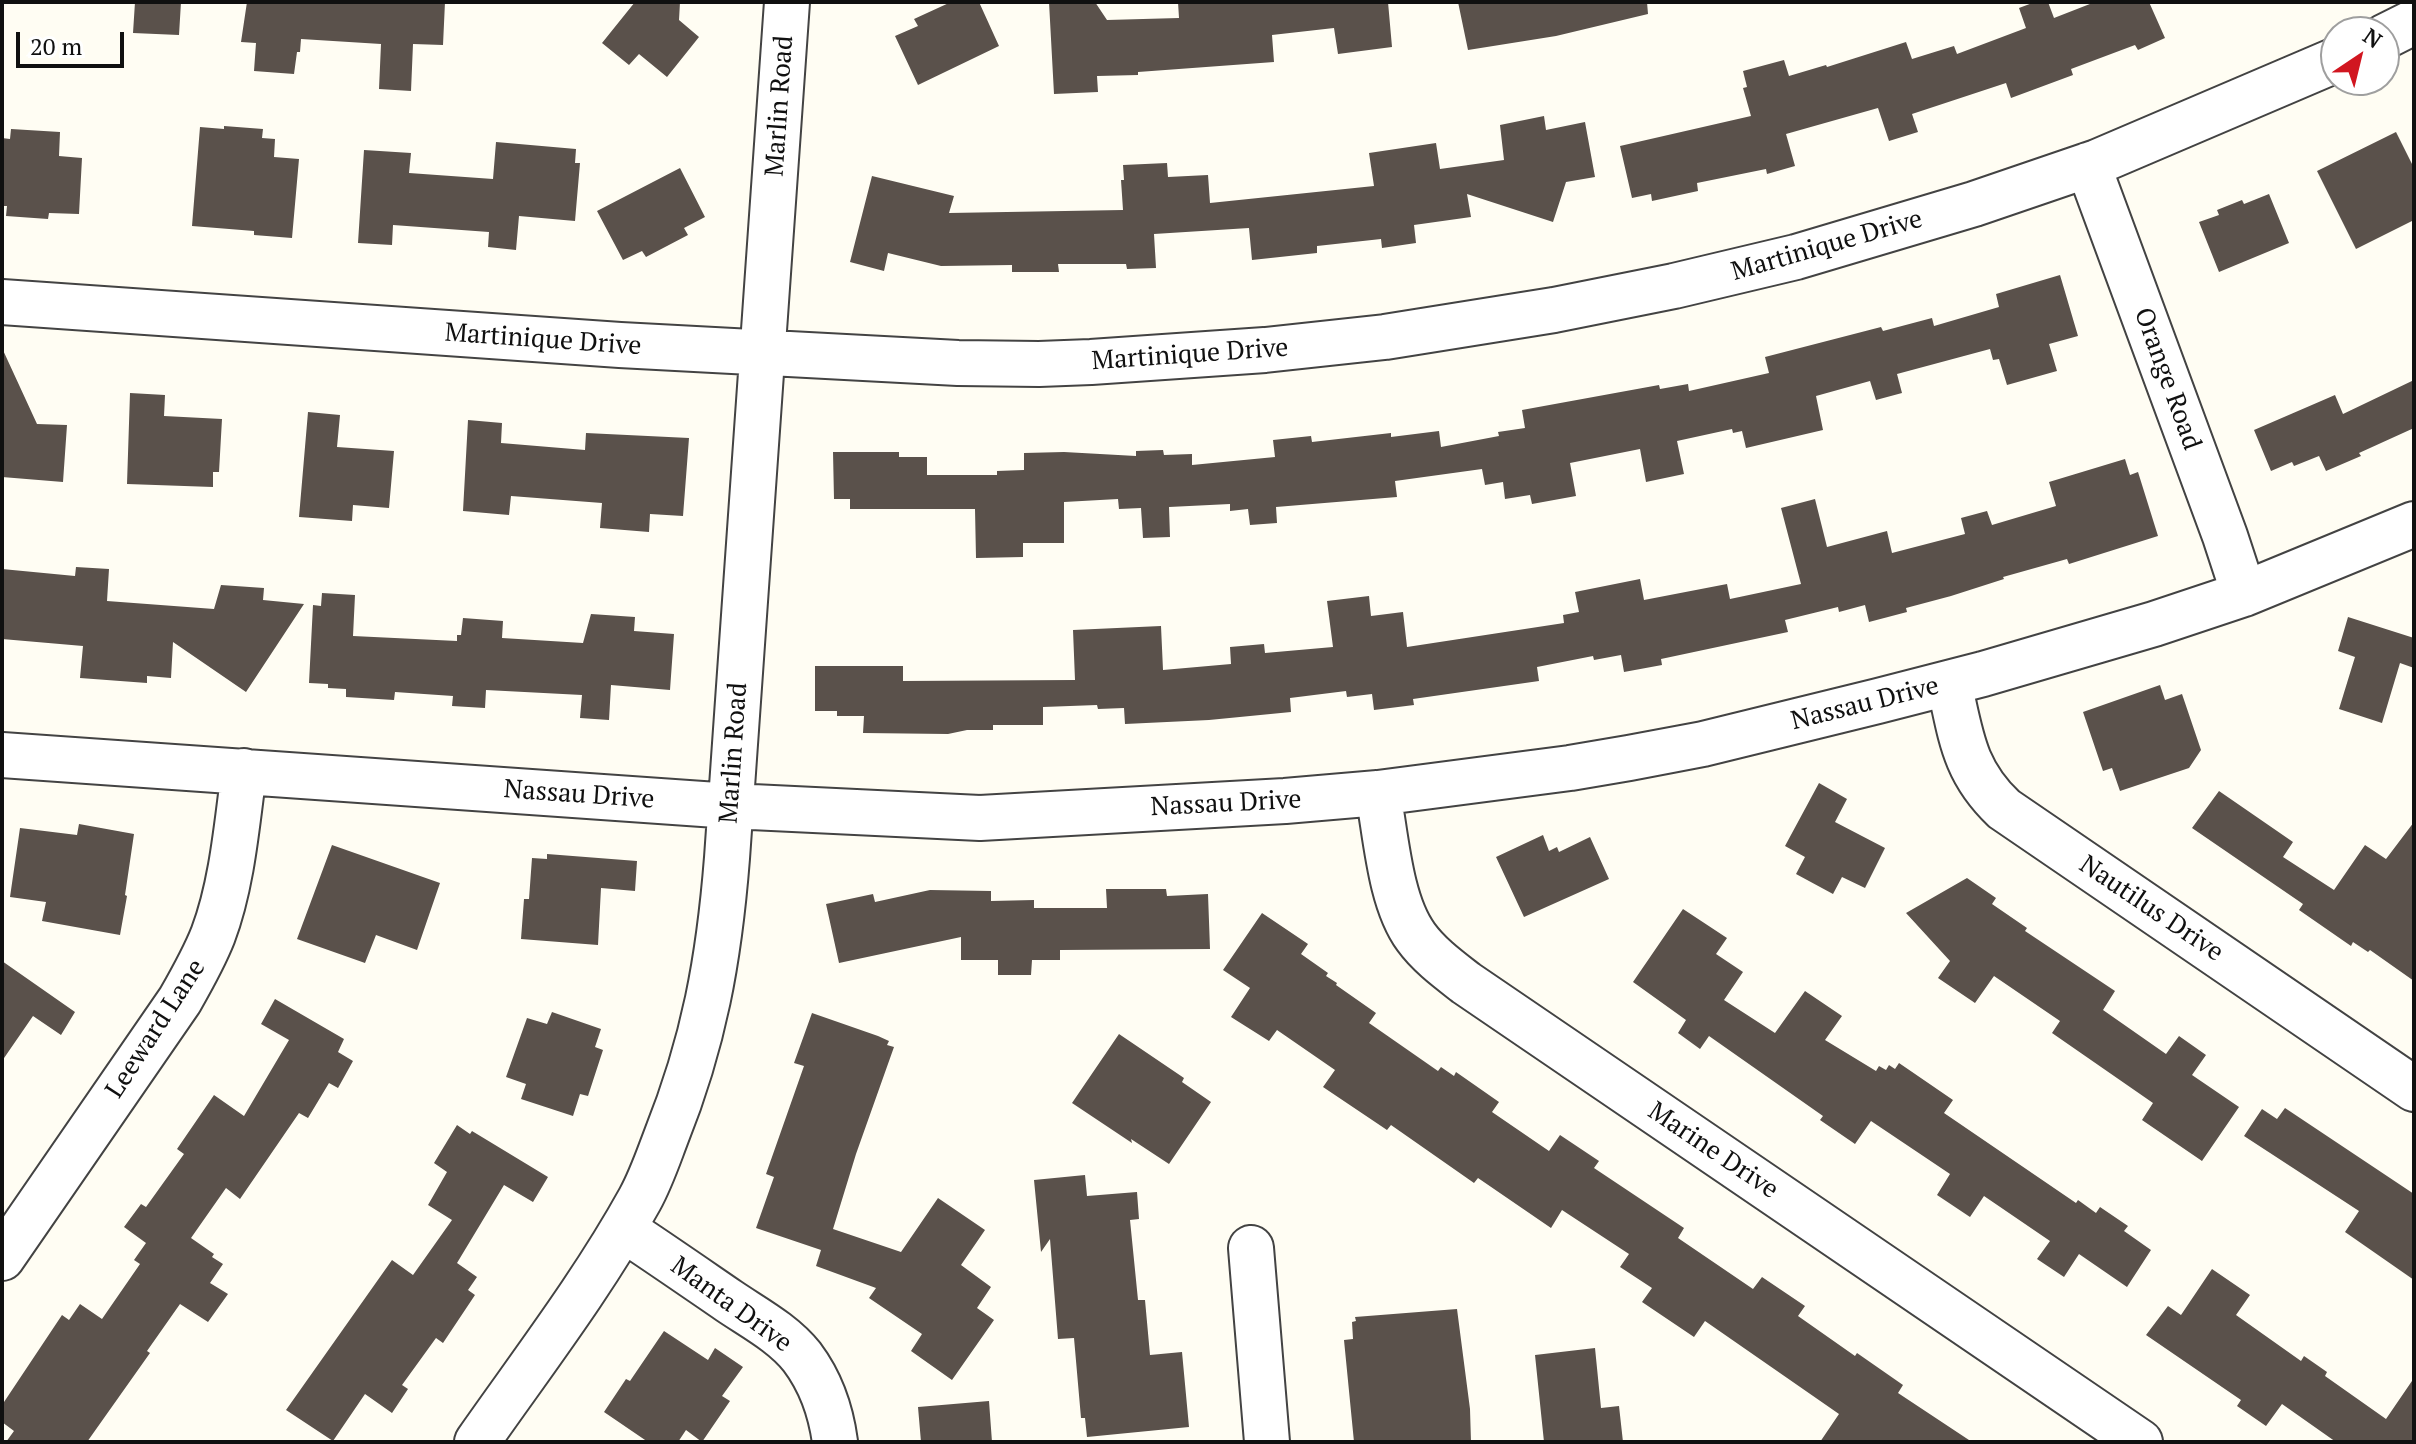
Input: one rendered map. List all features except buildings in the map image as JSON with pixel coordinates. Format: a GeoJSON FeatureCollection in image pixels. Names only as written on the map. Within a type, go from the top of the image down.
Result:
{"type":"FeatureCollection","features":[{"type":"Feature","properties":{"kind":"street","name":"Marlin Road"},"geometry":{"type":"LineString","coordinates":[[477,1442],[623,1229],[641,1196],[674,1117],[703,1028],[720,939],[731,806],[787,2]]}},
{"type":"Feature","properties":{"kind":"street","name":"Martinique Drive"},"geometry":{"type":"LineString","coordinates":[[2,302],[620,345],[958,363],[1039,364],[1265,350],[1385,337],[1616,299],[1738,272],[1932,217],[2088,165],[2320,67]]}},
{"type":"Feature","properties":{"kind":"street","name":"Orange Road"},"geometry":{"type":"LineString","coordinates":[[2088,165],[2244,594]]}},
{"type":"Feature","properties":{"kind":"street","name":"Nassau Drive"},"geometry":{"type":"LineString","coordinates":[[2,755],[731,806],[980,818],[1378,793],[1570,768],[1644,755],[1788,724],[1949,683],[2154,624],[2244,594],[2414,524]]}},
{"type":"Feature","properties":{"kind":"street","name":"Nautilus Drive"},"geometry":{"type":"LineString","coordinates":[[1949,683],[1969,763],[1983,787],[2004,809],[2414,1089]]}},
{"type":"Feature","properties":{"kind":"street","name":"Leeward Lane"},"geometry":{"type":"LineString","coordinates":[[2,1258],[180,1000],[199,965],[214,934],[223,902],[244,771]]}},
{"type":"Feature","properties":{"kind":"street","name":"Marine Drive"},"geometry":{"type":"LineString","coordinates":[[1378,793],[1391,869],[1402,911],[1416,937],[1441,964],[2140,1442]]}},
{"type":"Feature","properties":{"kind":"street","name":"Manta Drive"},"geometry":{"type":"LineString","coordinates":[[623,1229],[770,1328],[794,1349],[819,1387],[833,1426],[835,1442]]}},
{"type":"Feature","properties":{"kind":"street"},"geometry":{"type":"LineString","coordinates":[[1251,1248],[1267,1442]]}}]}
